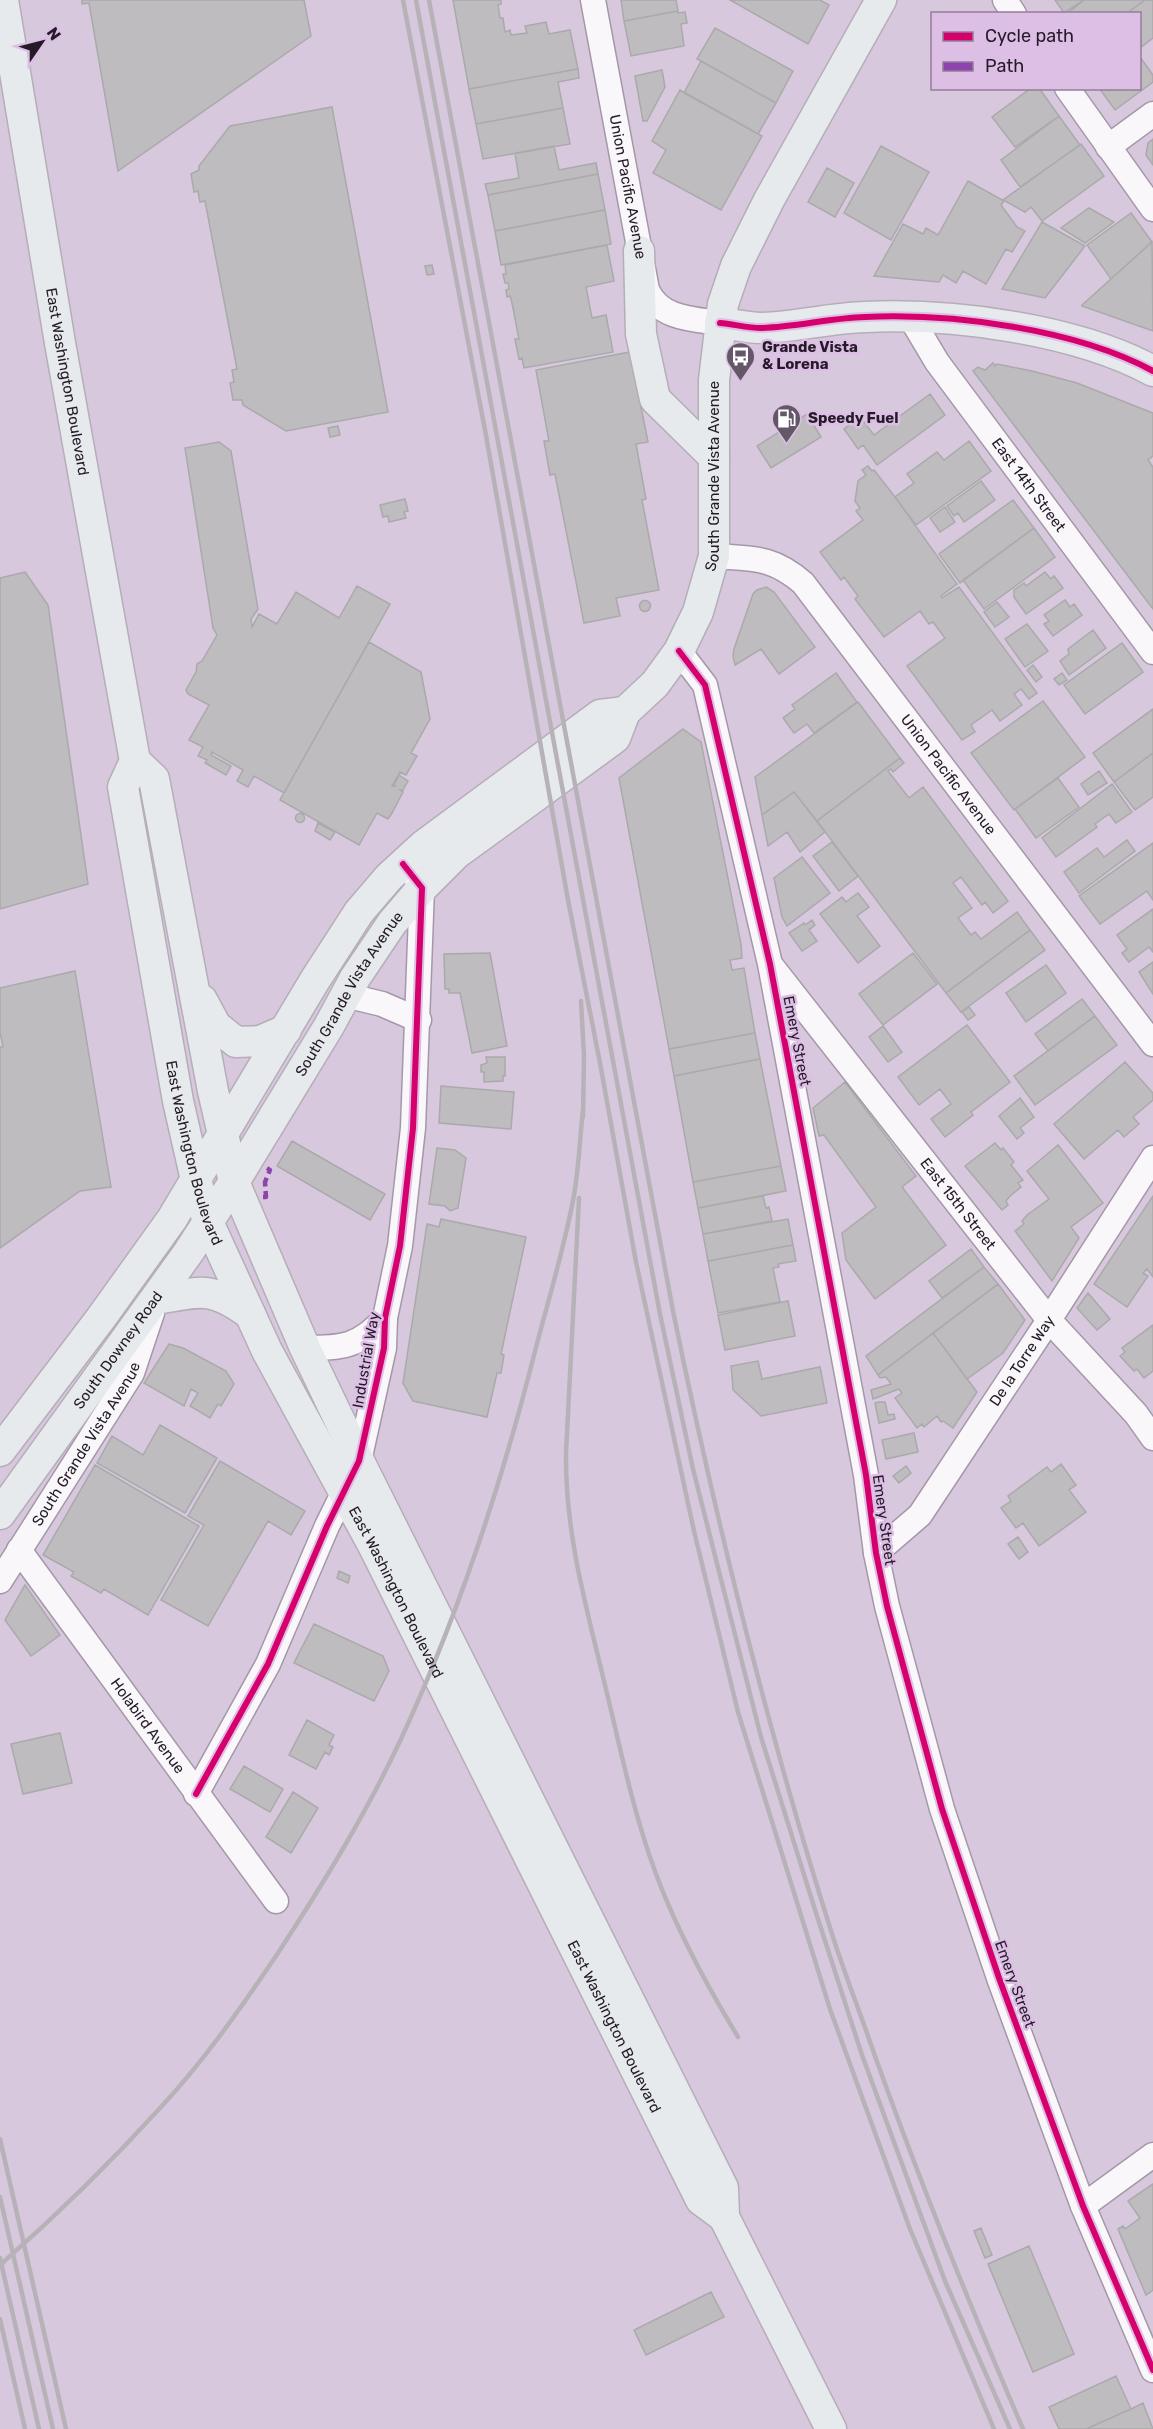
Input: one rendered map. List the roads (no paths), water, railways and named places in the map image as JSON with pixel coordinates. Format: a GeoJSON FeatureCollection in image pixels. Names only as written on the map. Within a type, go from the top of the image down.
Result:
{"type":"FeatureCollection","features":[{"type":"Feature","properties":{"kind":"main road","name":"East Washington Boulevard"},"geometry":{"type":"LineString","coordinates":[[3,0],[60,344],[135,761],[123,787],[178,1101],[208,1222],[250,1314],[304,1421],[378,1556],[701,2200],[724,2217]]}},
{"type":"Feature","properties":{"kind":"main road","name":"South Grande Vista Avenue"},"geometry":{"type":"LineString","coordinates":[[234,1182],[329,1026],[345,995],[392,923],[422,888],[456,854],[615,738],[625,712],[655,684],[679,651],[698,612],[714,556],[714,380],[723,304],[736,266],[769,200],[881,0]]}},
{"type":"Feature","properties":{"kind":"main road"},"geometry":{"type":"LineString","coordinates":[[639,251],[641,334],[655,399],[714,457]]}},
{"type":"Feature","properties":{"kind":"main road"},"geometry":{"type":"LineString","coordinates":[[720,323],[760,328],[815,321],[909,315],[978,322],[1102,348],[1153,371]]}},
{"type":"Feature","properties":{"kind":"main road"},"geometry":{"type":"LineString","coordinates":[[0,1451],[101,1318],[170,1222],[359,912],[403,864],[424,845],[600,715],[625,712]]}},
{"type":"Feature","properties":{"kind":"main road","name":"East Washington Boulevard"},"geometry":{"type":"LineString","coordinates":[[135,761],[154,779],[213,1091],[234,1182],[305,1348],[359,1461],[723,2188],[724,2217],[831,2429]]}},
{"type":"Feature","properties":{"kind":"main road"},"geometry":{"type":"LineString","coordinates":[[193,982],[216,1026],[236,1042],[260,1041],[286,1030]]}},
{"type":"Feature","properties":{"kind":"main road","name":"South Downey Road"},"geometry":{"type":"LineString","coordinates":[[0,1514],[57,1432],[156,1299],[234,1182]]}},
{"type":"Feature","properties":{"kind":"main road"},"geometry":{"type":"LineString","coordinates":[[156,1299],[209,1292],[230,1299],[250,1314]]}},
{"type":"Feature","properties":{"kind":"street","name":"Union Pacific Avenue"},"geometry":{"type":"LineString","coordinates":[[593,0],[647,290],[655,304],[662,310],[685,318],[720,323]]}},
{"type":"Feature","properties":{"kind":"street"},"geometry":{"type":"LineString","coordinates":[[1068,90],[1153,209]]}},
{"type":"Feature","properties":{"kind":"street"},"geometry":{"type":"LineString","coordinates":[[1108,147],[1153,114]]}},
{"type":"Feature","properties":{"kind":"street","name":"East 14th Street"},"geometry":{"type":"LineString","coordinates":[[909,315],[937,362],[1153,651]]}},
{"type":"Feature","properties":{"kind":"street","name":"Union Pacific Avenue"},"geometry":{"type":"LineString","coordinates":[[714,556],[763,560],[786,568],[803,583],[1153,1044]]}},
{"type":"Feature","properties":{"kind":"street","name":"Emery Street"},"geometry":{"type":"LineString","coordinates":[[679,651],[705,685],[770,964],[864,1464],[876,1553],[887,1606],[942,1809],[999,1978],[1083,2206],[1153,2370]]}},
{"type":"Feature","properties":{"kind":"street"},"geometry":{"type":"LineString","coordinates":[[403,864],[422,888]]}},
{"type":"Feature","properties":{"kind":"street","name":"Industrial Way"},"geometry":{"type":"LineString","coordinates":[[196,1794],[268,1664],[300,1587],[359,1461],[384,1348],[385,1318],[400,1246],[408,1175],[419,1020],[422,888]]}},
{"type":"Feature","properties":{"kind":"street","name":"East 15th Street"},"geometry":{"type":"LineString","coordinates":[[770,964],[1049,1320],[1144,1408],[1153,1438]]}},
{"type":"Feature","properties":{"kind":"street"},"geometry":{"type":"LineString","coordinates":[[345,995],[382,1004],[419,1020]]}},
{"type":"Feature","properties":{"kind":"street","name":"De la Torre Way"},"geometry":{"type":"LineString","coordinates":[[876,1553],[920,1515],[1153,1158]]}},
{"type":"Feature","properties":{"kind":"street","name":"South Grande Vista Avenue"},"geometry":{"type":"LineString","coordinates":[[0,1581],[132,1373],[156,1299]]}},
{"type":"Feature","properties":{"kind":"street","name":"Industrial Way"},"geometry":{"type":"LineString","coordinates":[[305,1348],[341,1348],[358,1342],[385,1318]]}},
{"type":"Feature","properties":{"kind":"street","name":"Holabird Avenue"},"geometry":{"type":"LineString","coordinates":[[19,1550],[276,1901]]}},
{"type":"Feature","properties":{"kind":"street"},"geometry":{"type":"LineString","coordinates":[[1083,2206],[1153,2155]]}},
{"type":"Feature","properties":{"kind":"railway"},"geometry":{"type":"LineString","coordinates":[[403,0],[485,430],[568,900],[636,1262],[694,1531],[738,1712],[830,2009],[910,2229],[994,2429]]}},
{"type":"Feature","properties":{"kind":"railway"},"geometry":{"type":"LineString","coordinates":[[416,0],[660,1314],[693,1469],[761,1737],[862,2055],[945,2281],[1010,2429]]}},
{"type":"Feature","properties":{"kind":"railway"},"geometry":{"type":"LineString","coordinates":[[429,0],[673,1311],[744,1624],[808,1857],[837,1949],[928,2197],[1023,2429]]}},
{"type":"Feature","properties":{"kind":"railway"},"geometry":{"type":"LineString","coordinates":[[581,1001],[584,1056],[583,1117]]}},
{"type":"Feature","properties":{"kind":"railway"},"geometry":{"type":"LineString","coordinates":[[0,2265],[123,2148],[208,2052],[265,1973],[311,1901],[388,1767],[440,1647],[491,1507],[519,1411],[570,1216],[583,1109]]}},
{"type":"Feature","properties":{"kind":"railway"},"geometry":{"type":"LineString","coordinates":[[579,1198],[566,1453],[569,1510],[577,1566],[636,1813],[658,1881],[689,1950],[738,2037]]}},
{"type":"Feature","properties":{"kind":"railway"},"geometry":{"type":"LineString","coordinates":[[0,2139],[66,2429]]}},
{"type":"Feature","properties":{"kind":"railway"},"geometry":{"type":"LineString","coordinates":[[0,2197],[53,2429]]}},
{"type":"Feature","properties":{"kind":"railway"},"geometry":{"type":"LineString","coordinates":[[0,2258],[39,2429]]}},
{"type":"Feature","properties":{"kind":"railway"},"geometry":{"type":"LineString","coordinates":[[0,2319],[25,2429]]}},
{"type":"Feature","properties":{"kind":"place","name":"Grande Vista & Lorena"},"geometry":{"type":"Point","coordinates":[741,382]}},
{"type":"Feature","properties":{"kind":"place","name":"Speedy Fuel"},"geometry":{"type":"Point","coordinates":[787,444]}}]}
